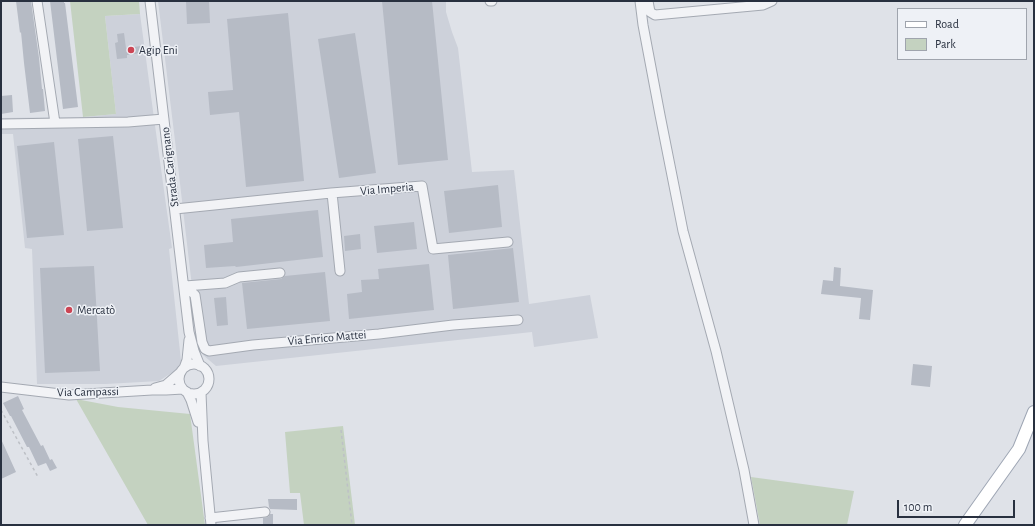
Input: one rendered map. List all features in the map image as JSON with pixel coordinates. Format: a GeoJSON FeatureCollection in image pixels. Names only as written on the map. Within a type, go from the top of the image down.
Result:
{"type":"FeatureCollection","features":[{"type":"Feature","properties":{"kind":"main road"},"geometry":{"type":"LineString","coordinates":[[965,525],[1019,449],[1034,412]]}},
{"type":"Feature","properties":{"kind":"street"},"geometry":{"type":"LineString","coordinates":[[37,1],[55,123]]}},
{"type":"Feature","properties":{"kind":"street","name":"Strada Carignano"},"geometry":{"type":"LineString","coordinates":[[150,1],[190,332],[194,351],[200,366]]}},
{"type":"Feature","properties":{"kind":"street"},"geometry":{"type":"LineString","coordinates":[[640,1],[658,108],[683,231],[716,351],[744,470],[754,525]]}},
{"type":"Feature","properties":{"kind":"street"},"geometry":{"type":"LineString","coordinates":[[648,1],[650,12],[655,15],[707,11],[763,4],[772,1]]}},
{"type":"Feature","properties":{"kind":"street"},"geometry":{"type":"LineString","coordinates":[[706,1],[707,11]]}},
{"type":"Feature","properties":{"kind":"street"},"geometry":{"type":"LineString","coordinates":[[1,124],[128,122],[164,119]]}},
{"type":"Feature","properties":{"kind":"street","name":"Via Imperia"},"geometry":{"type":"LineString","coordinates":[[175,209],[332,193],[422,186],[433,249],[508,242]]}},
{"type":"Feature","properties":{"kind":"street"},"geometry":{"type":"LineString","coordinates":[[332,193],[340,271]]}},
{"type":"Feature","properties":{"kind":"street"},"geometry":{"type":"LineString","coordinates":[[185,286],[225,284],[239,277],[280,273]]}},
{"type":"Feature","properties":{"kind":"street","name":"Via Enrico Mattei"},"geometry":{"type":"LineString","coordinates":[[185,286],[195,295],[202,342],[205,349],[209,351],[253,345],[518,320]]}},
{"type":"Feature","properties":{"kind":"street","name":"Strada Carignano"},"geometry":{"type":"LineString","coordinates":[[183,370],[187,360],[190,332]]}},
{"type":"Feature","properties":{"kind":"street"},"geometry":{"type":"LineString","coordinates":[[185,391],[195,394],[201,392],[206,387],[209,380],[208,373],[205,369],[194,364],[189,365],[183,370],[179,378],[180,384],[191,400],[197,414],[203,441]]}},
{"type":"Feature","properties":{"kind":"street","name":"Via Campassi"},"geometry":{"type":"LineString","coordinates":[[152,390],[166,385],[183,370]]}},
{"type":"Feature","properties":{"kind":"street","name":"Via Campassi"},"geometry":{"type":"LineString","coordinates":[[1,387],[69,395],[152,390],[185,391]]}},
{"type":"Feature","properties":{"kind":"street"},"geometry":{"type":"LineString","coordinates":[[201,392],[203,441],[210,522],[265,512]]}},
{"type":"Feature","properties":{"kind":"path"},"geometry":{"type":"LineString","coordinates":[[1,410],[38,477]]}},
{"type":"Feature","properties":{"kind":"path"},"geometry":{"type":"LineString","coordinates":[[341,430],[352,525]]}},
{"type":"Feature","properties":{"kind":"shaded area"},"geometry":{"type":"Polygon","coordinates":[[[158,1],[446,1],[446,12],[458,48],[472,172],[514,170],[529,304],[590,295],[598,338],[534,347],[532,332],[216,366],[203,355],[199,347],[158,1]]]}},
{"type":"Feature","properties":{"kind":"shaded area"},"geometry":{"type":"Polygon","coordinates":[[[140,14],[172,248],[169,249],[181,361],[176,370],[159,381],[106,384],[37,384],[32,249],[25,248],[13,134],[1,134],[1,118],[83,117],[116,114],[105,16],[140,14]]]}},
{"type":"Feature","properties":{"kind":"green space"},"geometry":{"type":"Polygon","coordinates":[[[70,1],[139,1],[140,14],[105,16],[116,114],[83,117],[70,1]]]}},
{"type":"Feature","properties":{"kind":"green space"},"geometry":{"type":"Polygon","coordinates":[[[76,399],[118,407],[190,414],[205,525],[148,525],[76,399]]]}},
{"type":"Feature","properties":{"kind":"green space"},"geometry":{"type":"Polygon","coordinates":[[[343,426],[355,525],[304,525],[300,493],[290,493],[285,432],[343,426]]]}},
{"type":"Feature","properties":{"kind":"green space"},"geometry":{"type":"Polygon","coordinates":[[[751,477],[854,491],[847,525],[760,525],[751,477]]]}},
{"type":"Feature","properties":{"kind":"building"},"geometry":{"type":"Polygon","coordinates":[[[16,1],[31,1],[45,111],[30,113],[16,1]]]}},
{"type":"Feature","properties":{"kind":"building"},"geometry":{"type":"Polygon","coordinates":[[[50,1],[64,1],[65,3],[78,107],[63,109],[50,1]]]}},
{"type":"Feature","properties":{"kind":"building"},"geometry":{"type":"Polygon","coordinates":[[[186,1],[209,1],[210,23],[187,24],[186,1]]]}},
{"type":"Feature","properties":{"kind":"building"},"geometry":{"type":"Polygon","coordinates":[[[382,1],[432,1],[448,160],[398,165],[382,1]]]}},
{"type":"Feature","properties":{"kind":"building"},"geometry":{"type":"Polygon","coordinates":[[[288,13],[304,181],[246,187],[239,112],[210,115],[208,92],[233,90],[227,19],[288,13]]]}},
{"type":"Feature","properties":{"kind":"building"},"geometry":{"type":"Polygon","coordinates":[[[124,33],[126,48],[141,46],[142,53],[127,55],[127,58],[117,59],[115,43],[118,42],[117,34],[124,33]]]}},
{"type":"Feature","properties":{"kind":"building"},"geometry":{"type":"Polygon","coordinates":[[[355,33],[376,173],[339,178],[318,39],[355,33]]]}},
{"type":"Feature","properties":{"kind":"building"},"geometry":{"type":"Polygon","coordinates":[[[12,95],[13,112],[1,114],[1,96],[12,95]]]}},
{"type":"Feature","properties":{"kind":"building"},"geometry":{"type":"Polygon","coordinates":[[[113,136],[123,228],[87,231],[78,139],[113,136]]]}},
{"type":"Feature","properties":{"kind":"building"},"geometry":{"type":"Polygon","coordinates":[[[54,142],[64,235],[27,238],[17,146],[54,142]]]}},
{"type":"Feature","properties":{"kind":"building"},"geometry":{"type":"Polygon","coordinates":[[[498,185],[502,227],[449,233],[444,191],[498,185]]]}},
{"type":"Feature","properties":{"kind":"building"},"geometry":{"type":"Polygon","coordinates":[[[318,210],[323,257],[236,267],[206,268],[204,245],[233,242],[231,219],[318,210]]]}},
{"type":"Feature","properties":{"kind":"building"},"geometry":{"type":"Polygon","coordinates":[[[414,222],[417,249],[377,253],[374,226],[414,222]]]}},
{"type":"Feature","properties":{"kind":"building"},"geometry":{"type":"Polygon","coordinates":[[[360,234],[361,249],[345,251],[344,236],[360,234]]]}},
{"type":"Feature","properties":{"kind":"building"},"geometry":{"type":"Polygon","coordinates":[[[513,248],[519,302],[453,309],[448,255],[513,248]]]}},
{"type":"Feature","properties":{"kind":"building"},"geometry":{"type":"Polygon","coordinates":[[[429,264],[434,310],[349,319],[347,294],[362,292],[361,280],[379,279],[378,269],[429,264]]]}},
{"type":"Feature","properties":{"kind":"building"},"geometry":{"type":"Polygon","coordinates":[[[94,266],[100,371],[45,373],[40,268],[94,266]]]}},
{"type":"Feature","properties":{"kind":"building"},"geometry":{"type":"Polygon","coordinates":[[[834,267],[841,268],[840,286],[873,290],[870,320],[859,319],[861,298],[821,294],[823,280],[833,281],[834,267]]]}},
{"type":"Feature","properties":{"kind":"building"},"geometry":{"type":"Polygon","coordinates":[[[325,272],[330,321],[247,329],[242,283],[281,279],[285,276],[325,272]]]}},
{"type":"Feature","properties":{"kind":"building"},"geometry":{"type":"Polygon","coordinates":[[[226,297],[228,325],[217,326],[214,298],[226,297]]]}},
{"type":"Feature","properties":{"kind":"building"},"geometry":{"type":"Polygon","coordinates":[[[913,364],[932,366],[930,387],[911,385],[913,364]]]}},
{"type":"Feature","properties":{"kind":"building"},"geometry":{"type":"Polygon","coordinates":[[[18,396],[24,409],[22,410],[41,446],[43,445],[50,460],[52,459],[57,468],[50,471],[46,463],[38,466],[29,447],[27,447],[10,416],[3,403],[18,396]]]}},
{"type":"Feature","properties":{"kind":"building"},"geometry":{"type":"Polygon","coordinates":[[[1,439],[16,472],[1,479],[1,439]]]}},
{"type":"Feature","properties":{"kind":"building"},"geometry":{"type":"Polygon","coordinates":[[[268,499],[297,499],[297,510],[270,509],[268,499]]]}},
{"type":"Feature","properties":{"kind":"building"},"geometry":{"type":"Polygon","coordinates":[[[270,514],[273,514],[273,525],[263,525],[263,518],[268,517],[270,514]]]}},
{"type":"Feature","properties":{"kind":"place","name":"Agip Eni"},"geometry":{"type":"Point","coordinates":[131,50]}},
{"type":"Feature","properties":{"kind":"place","name":"Mercatò"},"geometry":{"type":"Point","coordinates":[69,310]}}]}
